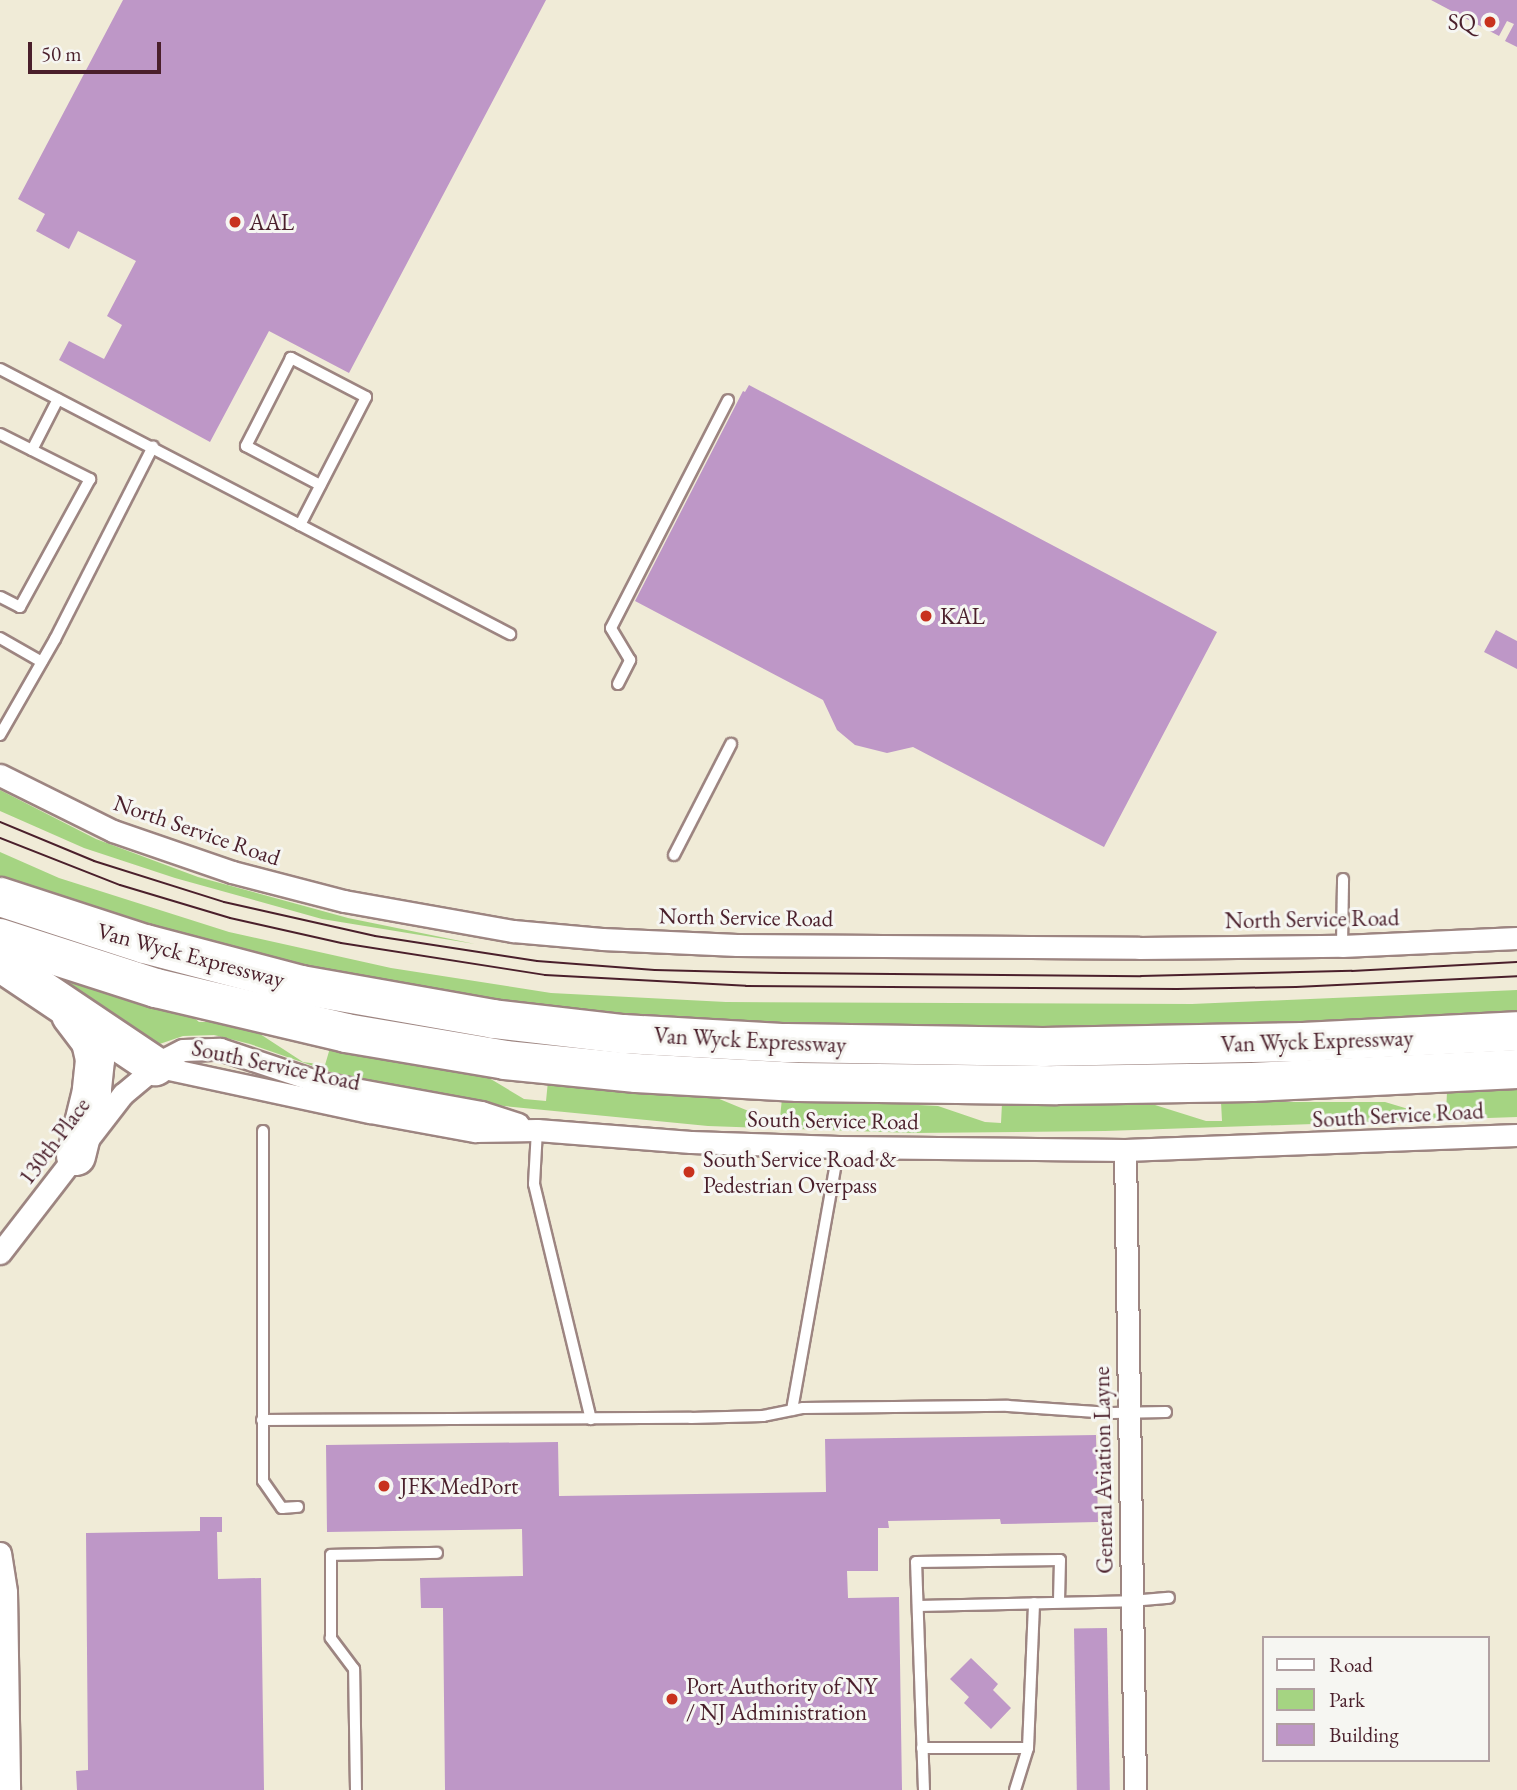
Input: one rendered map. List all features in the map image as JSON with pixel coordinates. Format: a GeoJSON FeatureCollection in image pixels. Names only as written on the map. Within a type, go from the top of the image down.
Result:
{"type":"FeatureCollection","features":[{"type":"Feature","properties":{"kind":"highway","name":"Van Wyck Expressway"},"geometry":{"type":"LineString","coordinates":[[0,897],[145,944],[291,982],[429,1010],[623,1034],[786,1043],[1043,1047],[1303,1042],[1517,1031]]}},
{"type":"Feature","properties":{"kind":"highway","name":"Van Wyck Expressway"},"geometry":{"type":"LineString","coordinates":[[0,938],[156,988],[346,1033],[505,1060],[625,1072],[798,1082],[1070,1085],[1278,1081],[1517,1069]]}},
{"type":"Feature","properties":{"kind":"highway"},"geometry":{"type":"LineString","coordinates":[[0,962],[155,1066]]}},
{"type":"Feature","properties":{"kind":"highway"},"geometry":{"type":"LineString","coordinates":[[64,1005],[90,1042],[95,1060],[92,1091],[76,1156]]}},
{"type":"Feature","properties":{"kind":"street","name":"North Service Road"},"geometry":{"type":"LineString","coordinates":[[0,775],[113,831],[232,872],[344,901],[513,931],[602,939],[737,945],[1139,948],[1342,946],[1517,938]]}},
{"type":"Feature","properties":{"kind":"street","name":"130th Place"},"geometry":{"type":"LineString","coordinates":[[0,1253],[123,1094],[155,1066],[183,1050],[220,1049],[322,1083],[481,1112],[537,1130]]}},
{"type":"Feature","properties":{"kind":"street","name":"South Service Road"},"geometry":{"type":"LineString","coordinates":[[155,1066],[475,1131],[537,1130],[691,1142],[839,1147],[1125,1150],[1517,1135]]}},
{"type":"Feature","properties":{"kind":"street","name":"General Aviation Layne"},"geometry":{"type":"LineString","coordinates":[[1125,1150],[1135,1790]]}},
{"type":"Feature","properties":{"kind":"street"},"geometry":{"type":"LineString","coordinates":[[0,1553],[6,1583],[9,1790]]}},
{"type":"Feature","properties":{"kind":"lane"},"geometry":{"type":"LineString","coordinates":[[300,524],[366,397],[290,358],[246,446],[320,485]]}},
{"type":"Feature","properties":{"kind":"lane"},"geometry":{"type":"LineString","coordinates":[[0,369],[510,634]]}},
{"type":"Feature","properties":{"kind":"lane"},"geometry":{"type":"LineString","coordinates":[[32,450],[58,399]]}},
{"type":"Feature","properties":{"kind":"lane"},"geometry":{"type":"LineString","coordinates":[[618,684],[630,660],[611,628],[728,400]]}},
{"type":"Feature","properties":{"kind":"lane"},"geometry":{"type":"LineString","coordinates":[[0,434],[90,479],[20,607],[0,597]]}},
{"type":"Feature","properties":{"kind":"lane"},"geometry":{"type":"LineString","coordinates":[[0,735],[42,662],[153,447]]}},
{"type":"Feature","properties":{"kind":"lane"},"geometry":{"type":"LineString","coordinates":[[0,638],[42,662]]}},
{"type":"Feature","properties":{"kind":"lane"},"geometry":{"type":"LineString","coordinates":[[674,855],[731,744]]}},
{"type":"Feature","properties":{"kind":"lane"},"geometry":{"type":"LineString","coordinates":[[1342,946],[1343,879]]}},
{"type":"Feature","properties":{"kind":"lane"},"geometry":{"type":"LineString","coordinates":[[537,1130],[534,1184],[591,1419]]}},
{"type":"Feature","properties":{"kind":"lane"},"geometry":{"type":"LineString","coordinates":[[263,1131],[262,1480],[282,1508],[298,1507]]}},
{"type":"Feature","properties":{"kind":"lane"},"geometry":{"type":"LineString","coordinates":[[792,1409],[839,1147]]}},
{"type":"Feature","properties":{"kind":"lane"},"geometry":{"type":"LineString","coordinates":[[262,1420],[763,1416],[792,1409],[1016,1406],[1128,1413],[1166,1412]]}},
{"type":"Feature","properties":{"kind":"lane"},"geometry":{"type":"LineString","coordinates":[[356,1790],[354,1669],[331,1639],[331,1555],[437,1553]]}},
{"type":"Feature","properties":{"kind":"lane"},"geometry":{"type":"LineString","coordinates":[[923,1790],[916,1562],[1060,1560],[1059,1601]]}},
{"type":"Feature","properties":{"kind":"lane"},"geometry":{"type":"LineString","coordinates":[[918,1606],[1169,1598]]}},
{"type":"Feature","properties":{"kind":"lane"},"geometry":{"type":"LineString","coordinates":[[1015,1790],[1028,1748],[1034,1603]]}},
{"type":"Feature","properties":{"kind":"lane"},"geometry":{"type":"LineString","coordinates":[[922,1748],[1028,1748]]}},
{"type":"Feature","properties":{"kind":"lane"},"geometry":{"type":"LineString","coordinates":[[0,1790],[8,1749]]}},
{"type":"Feature","properties":{"kind":"green space"},"geometry":{"type":"Polygon","coordinates":[[[0,790],[96,839],[198,877],[348,918],[475,944],[322,919],[175,878],[84,848],[0,811],[0,790]]]}},
{"type":"Feature","properties":{"kind":"green space"},"geometry":{"type":"Polygon","coordinates":[[[0,852],[59,878],[229,932],[391,968],[551,993],[726,1002],[1192,1004],[1517,990],[1517,1017],[1248,1026],[991,1029],[782,1026],[627,1019],[426,994],[217,947],[0,876],[0,852]]]}},
{"type":"Feature","properties":{"kind":"green space"},"geometry":{"type":"Polygon","coordinates":[[[68,982],[185,1010],[199,1022],[224,1022],[260,1034],[303,1062],[325,1065],[330,1048],[484,1075],[524,1099],[546,1101],[548,1081],[717,1098],[763,1117],[780,1118],[782,1098],[938,1106],[985,1122],[1001,1123],[1002,1103],[1155,1105],[1206,1121],[1222,1121],[1221,1102],[1385,1102],[1425,1114],[1446,1113],[1447,1092],[1517,1089],[1517,1117],[1105,1131],[913,1133],[708,1126],[473,1103],[365,1084],[250,1044],[214,1035],[183,1036],[145,1049],[64,989],[68,982]]]}},
{"type":"Feature","properties":{"kind":"building","name":"AAL"},"geometry":{"type":"Polygon","coordinates":[[[123,0],[546,0],[349,373],[269,331],[210,442],[59,360],[69,341],[104,359],[122,325],[107,316],[136,261],[78,231],[69,249],[36,231],[45,214],[18,199],[123,0]]]}},
{"type":"Feature","properties":{"kind":"building","name":"SQ"},"geometry":{"type":"Polygon","coordinates":[[[1431,0],[1517,0],[1517,47],[1505,41],[1514,24],[1507,21],[1499,36],[1431,0]]]}},
{"type":"Feature","properties":{"kind":"building","name":"KAL"},"geometry":{"type":"Polygon","coordinates":[[[749,385],[1217,632],[1104,847],[913,747],[887,753],[855,745],[837,730],[823,700],[635,601],[743,391],[745,392],[749,385]]]}},
{"type":"Feature","properties":{"kind":"building"},"geometry":{"type":"Polygon","coordinates":[[[1496,630],[1517,641],[1517,669],[1484,652],[1496,630]]]}},
{"type":"Feature","properties":{"kind":"building","name":"Port Authority of NY / NJ Administration"},"geometry":{"type":"Polygon","coordinates":[[[1096,1435],[1098,1522],[1001,1524],[1000,1519],[888,1521],[889,1528],[878,1528],[878,1571],[847,1571],[848,1598],[899,1597],[902,1790],[445,1790],[443,1608],[421,1608],[420,1578],[523,1576],[522,1529],[327,1532],[326,1445],[558,1442],[559,1496],[826,1492],[825,1439],[1096,1435]]]}},
{"type":"Feature","properties":{"kind":"building"},"geometry":{"type":"Polygon","coordinates":[[[200,1517],[222,1517],[222,1532],[217,1532],[218,1579],[261,1578],[264,1790],[77,1790],[76,1771],[88,1770],[86,1533],[200,1531],[200,1517]]]}},
{"type":"Feature","properties":{"kind":"building"},"geometry":{"type":"Polygon","coordinates":[[[1107,1628],[1110,1790],[1077,1790],[1074,1629],[1107,1628]]]}},
{"type":"Feature","properties":{"kind":"building"},"geometry":{"type":"Polygon","coordinates":[[[971,1658],[998,1684],[993,1690],[1011,1708],[991,1729],[964,1703],[969,1697],[950,1679],[971,1658]]]}},
{"type":"Feature","properties":{"kind":"tram line"},"geometry":{"type":"LineString","coordinates":[[0,822],[94,861],[224,902],[375,936],[537,961],[655,970],[1141,976],[1352,971],[1517,962]]}},
{"type":"Feature","properties":{"kind":"tram line"},"geometry":{"type":"LineString","coordinates":[[0,838],[120,885],[230,918],[341,943],[545,975],[746,986],[1177,989],[1296,987],[1517,976]]}},
{"type":"Feature","properties":{"kind":"place","name":"SQ"},"geometry":{"type":"Point","coordinates":[1490,22]}},
{"type":"Feature","properties":{"kind":"place","name":"AAL"},"geometry":{"type":"Point","coordinates":[235,222]}},
{"type":"Feature","properties":{"kind":"place","name":"KAL"},"geometry":{"type":"Point","coordinates":[926,616]}},
{"type":"Feature","properties":{"kind":"place","name":"South Service Road & Pedestrian Overpass"},"geometry":{"type":"Point","coordinates":[689,1172]}},
{"type":"Feature","properties":{"kind":"place","name":"JFK MedPort"},"geometry":{"type":"Point","coordinates":[384,1486]}},
{"type":"Feature","properties":{"kind":"place","name":"Port Authority of NY / NJ Administration"},"geometry":{"type":"Point","coordinates":[672,1699]}}]}
